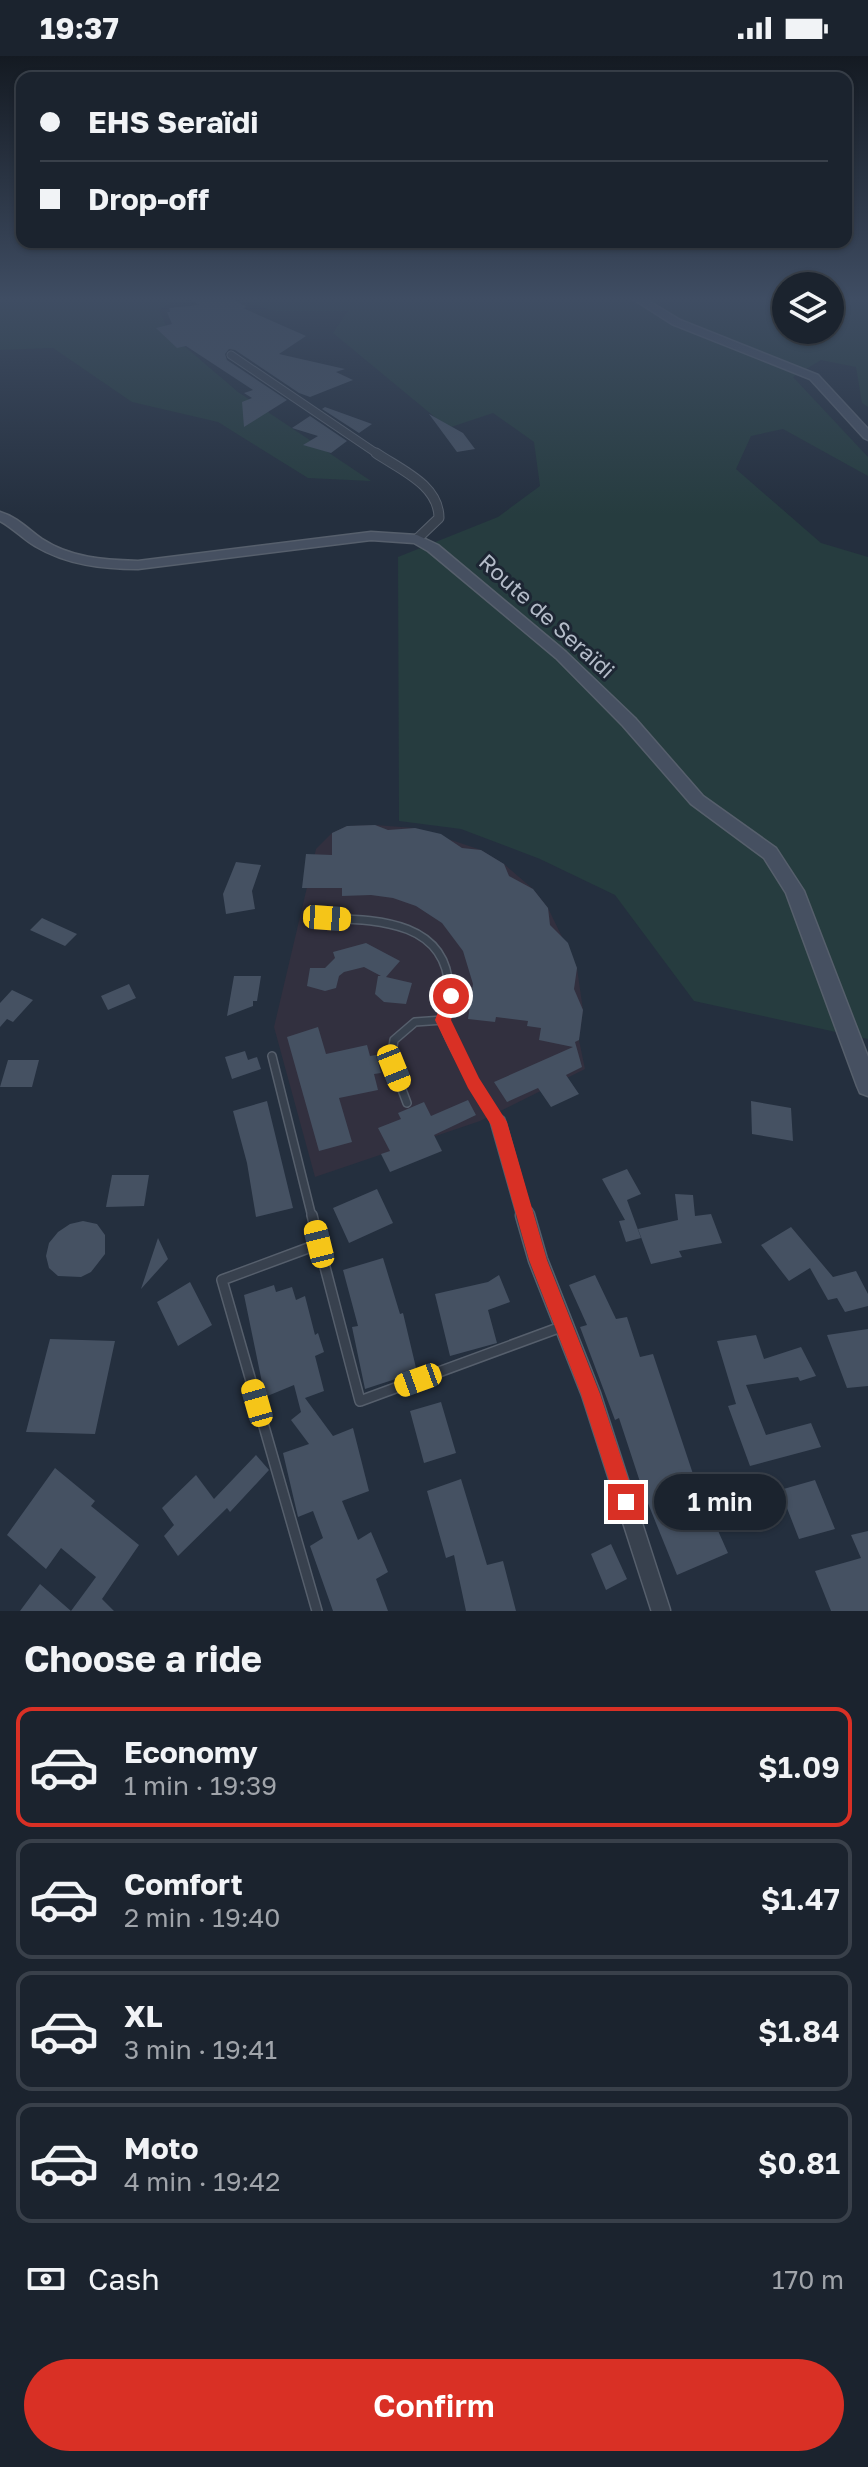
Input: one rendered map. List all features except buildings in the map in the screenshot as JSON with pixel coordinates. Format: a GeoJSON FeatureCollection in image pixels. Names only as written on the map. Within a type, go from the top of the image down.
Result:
{"type":"FeatureCollection","features":[{"type":"Feature","properties":{"kind":"main road"},"geometry":{"type":"LineString","coordinates":[[796,370],[814,377],[868,436]]}},
{"type":"Feature","properties":{"kind":"main road","name":"Route de Seraïdi"},"geometry":{"type":"LineString","coordinates":[[0,516],[38,543],[65,556],[111,565],[138,565],[371,536],[417,539],[459,567],[561,655],[629,722],[697,800],[770,853],[795,891],[868,1086]]}},
{"type":"Feature","properties":{"kind":"street"},"geometry":{"type":"LineString","coordinates":[[253,370],[429,489],[439,506],[439,518],[417,539]]}},
{"type":"Feature","properties":{"kind":"street"},"geometry":{"type":"LineString","coordinates":[[498,1122],[538,1260],[591,1394],[661,1611]]}},
{"type":"Feature","properties":{"kind":"lane"},"geometry":{"type":"LineString","coordinates":[[327,918],[393,923],[412,931],[429,944],[445,964],[450,979],[451,996],[443,1020],[473,1083],[498,1122]]}},
{"type":"Feature","properties":{"kind":"lane"},"geometry":{"type":"LineString","coordinates":[[407,1103],[390,1057],[392,1045],[409,1023],[422,1018],[443,1020]]}},
{"type":"Feature","properties":{"kind":"lane"},"geometry":{"type":"LineString","coordinates":[[272,1056],[360,1401],[563,1326]]}},
{"type":"Feature","properties":{"kind":"lane"},"geometry":{"type":"LineString","coordinates":[[317,1611],[222,1280],[319,1244]]}},
{"type":"Feature","properties":{"kind":"shaded area"},"geometry":{"type":"Polygon","coordinates":[[[347,826],[415,828],[481,850],[504,864],[533,889],[548,908],[577,968],[583,1010],[579,1040],[585,1069],[480,1121],[315,1177],[274,1027],[316,849],[332,833],[347,826]]]}},
{"type":"Feature","properties":{"kind":"green space"},"geometry":{"type":"Polygon","coordinates":[[[85,370],[212,370],[238,392],[371,481],[308,478],[218,422],[132,402],[85,370]]]}},
{"type":"Feature","properties":{"kind":"green space"},"geometry":{"type":"Polygon","coordinates":[[[377,370],[805,370],[793,377],[868,457],[868,476],[783,429],[751,436],[736,469],[821,543],[868,557],[868,1039],[694,1001],[615,895],[540,859],[461,829],[399,821],[398,557],[498,517],[540,486],[534,442],[493,413],[448,428],[377,370]]]}},
{"type":"Feature","properties":{"kind":"green space"},"geometry":{"type":"Polygon","coordinates":[[[856,370],[868,370],[868,407],[862,403],[856,370]]]}},
{"type":"Feature","properties":{"kind":"route"},"geometry":{"type":"LineString","coordinates":[[451,996],[443,1020],[473,1083],[498,1122],[538,1260],[591,1394],[626,1502]]}}]}
